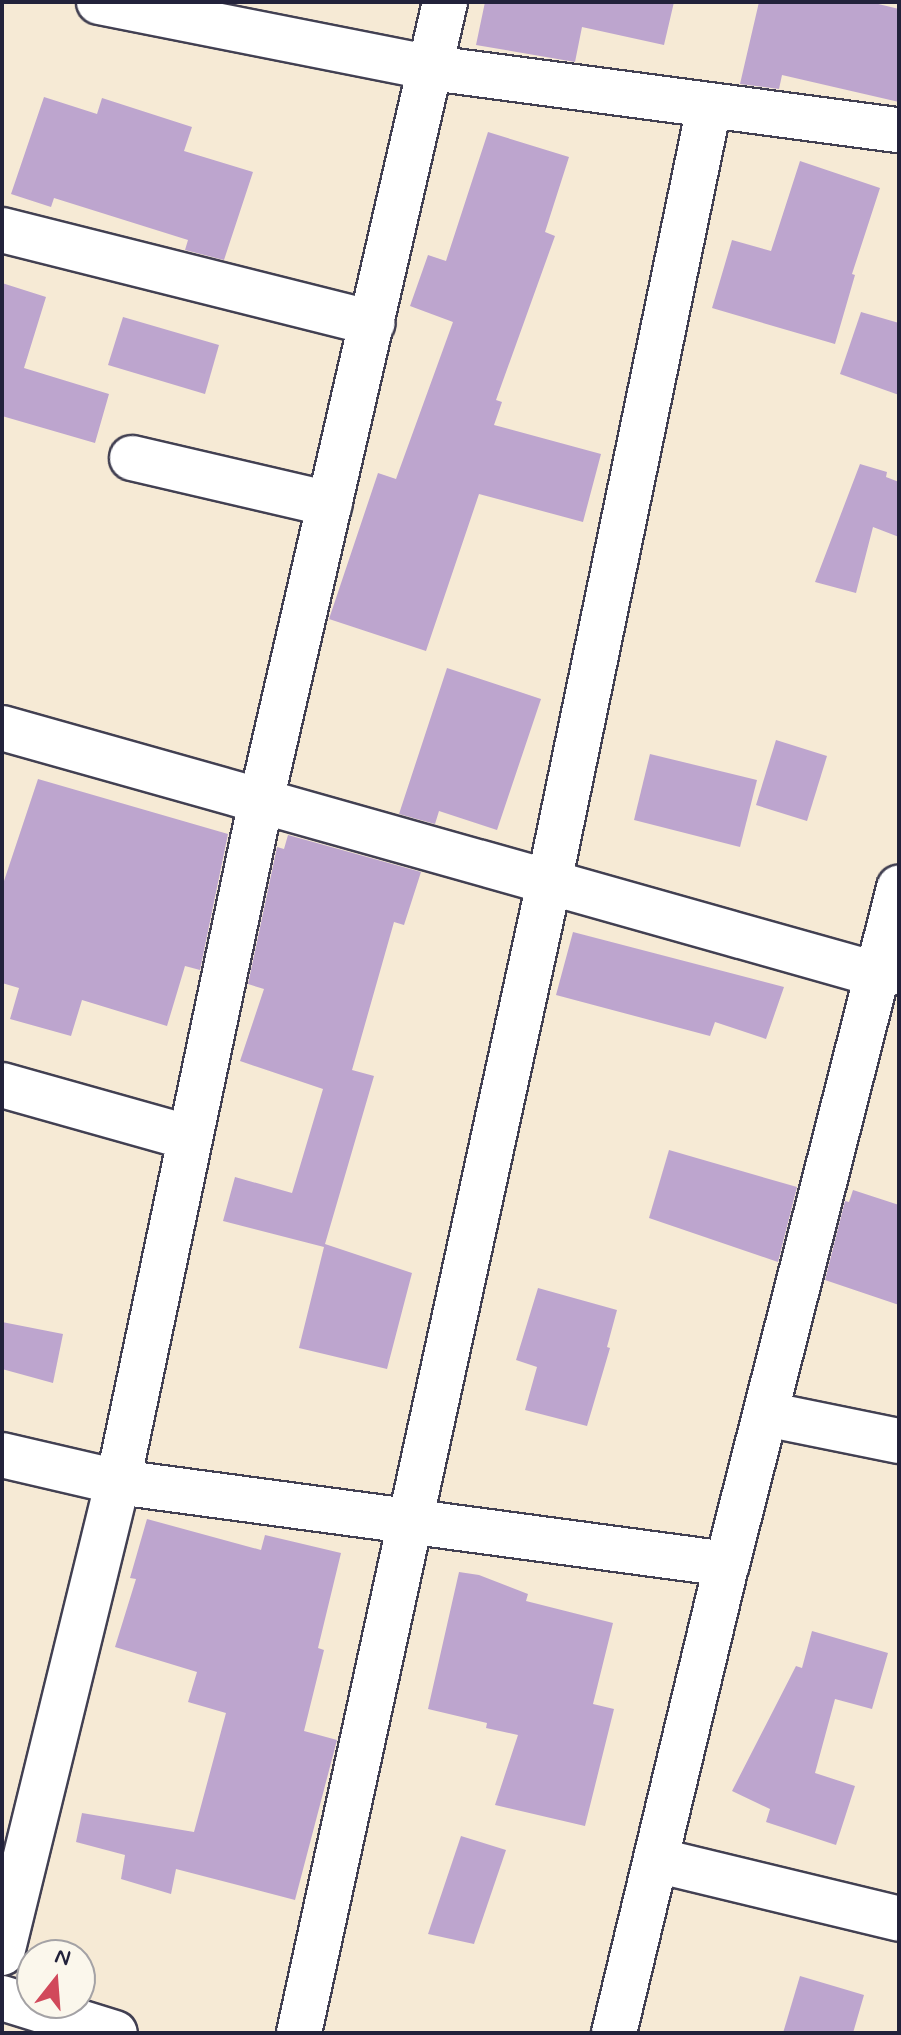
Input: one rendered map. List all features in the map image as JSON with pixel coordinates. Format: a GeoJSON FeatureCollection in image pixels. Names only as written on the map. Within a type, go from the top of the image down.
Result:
{"type":"FeatureCollection","features":[{"type":"Feature","properties":{"kind":"street"},"geometry":{"type":"LineString","coordinates":[[99,2],[432,68],[899,130]]}},
{"type":"Feature","properties":{"kind":"street"},"geometry":{"type":"LineString","coordinates":[[5,1932],[118,1482],[261,801],[445,2]]}},
{"type":"Feature","properties":{"kind":"street"},"geometry":{"type":"LineString","coordinates":[[299,2033],[549,883],[709,107]]}},
{"type":"Feature","properties":{"kind":"street"},"geometry":{"type":"LineString","coordinates":[[2,230],[372,323]]}},
{"type":"Feature","properties":{"kind":"street"},"geometry":{"type":"LineString","coordinates":[[132,458],[330,504]]}},
{"type":"Feature","properties":{"kind":"street"},"geometry":{"type":"LineString","coordinates":[[2,728],[549,883],[889,973]]}},
{"type":"Feature","properties":{"kind":"street"},"geometry":{"type":"LineString","coordinates":[[614,2033],[727,1564],[889,973],[899,888]]}},
{"type":"Feature","properties":{"kind":"street"},"geometry":{"type":"LineString","coordinates":[[2,1085],[190,1138]]}},
{"type":"Feature","properties":{"kind":"street"},"geometry":{"type":"LineString","coordinates":[[766,1414],[899,1441]]}},
{"type":"Feature","properties":{"kind":"street"},"geometry":{"type":"LineString","coordinates":[[2,1455],[118,1482],[727,1564]]}},
{"type":"Feature","properties":{"kind":"street"},"geometry":{"type":"LineString","coordinates":[[656,1860],[899,1919]]}},
{"type":"Feature","properties":{"kind":"street"},"geometry":{"type":"LineString","coordinates":[[2,1998],[115,2033]]}},
{"type":"Feature","properties":{"kind":"building"},"geometry":{"type":"Polygon","coordinates":[[[485,2],[674,2],[664,45],[582,27],[575,62],[476,45],[485,2]]]}},
{"type":"Feature","properties":{"kind":"building"},"geometry":{"type":"Polygon","coordinates":[[[759,2],[870,2],[899,9],[899,102],[782,75],[779,89],[740,84],[759,2]]]}},
{"type":"Feature","properties":{"kind":"building"},"geometry":{"type":"Polygon","coordinates":[[[44,97],[97,114],[102,98],[192,127],[184,151],[253,172],[224,260],[185,250],[188,240],[54,198],[51,207],[11,194],[44,97]]]}},
{"type":"Feature","properties":{"kind":"building"},"geometry":{"type":"Polygon","coordinates":[[[488,132],[569,157],[545,232],[555,236],[496,400],[502,402],[494,425],[601,454],[583,522],[479,494],[426,651],[329,619],[378,473],[396,479],[453,322],[410,306],[428,255],[446,261],[488,132]]]}},
{"type":"Feature","properties":{"kind":"building"},"geometry":{"type":"Polygon","coordinates":[[[800,161],[880,188],[852,274],[855,275],[835,344],[712,308],[732,240],[771,251],[800,161]]]}},
{"type":"Feature","properties":{"kind":"building"},"geometry":{"type":"Polygon","coordinates":[[[2,283],[46,297],[24,368],[109,394],[95,443],[2,416],[2,283]]]}},
{"type":"Feature","properties":{"kind":"building"},"geometry":{"type":"Polygon","coordinates":[[[861,312],[899,323],[899,395],[840,374],[861,312]]]}},
{"type":"Feature","properties":{"kind":"building"},"geometry":{"type":"Polygon","coordinates":[[[123,317],[219,345],[205,394],[108,365],[123,317]]]}},
{"type":"Feature","properties":{"kind":"building"},"geometry":{"type":"Polygon","coordinates":[[[860,464],[887,472],[886,477],[899,482],[899,537],[873,527],[856,593],[815,582],[860,464]]]}},
{"type":"Feature","properties":{"kind":"building"},"geometry":{"type":"Polygon","coordinates":[[[447,668],[541,699],[497,830],[439,811],[435,824],[399,814],[447,668]]]}},
{"type":"Feature","properties":{"kind":"building"},"geometry":{"type":"Polygon","coordinates":[[[776,740],[827,756],[807,821],[756,805],[776,740]]]}},
{"type":"Feature","properties":{"kind":"building"},"geometry":{"type":"Polygon","coordinates":[[[650,754],[757,780],[740,847],[634,820],[650,754]]]}},
{"type":"Feature","properties":{"kind":"building"},"geometry":{"type":"Polygon","coordinates":[[[38,779],[228,834],[200,970],[185,966],[167,1026],[82,1000],[71,1036],[10,1019],[19,988],[2,983],[2,887],[38,779]]]}},
{"type":"Feature","properties":{"kind":"building"},"geometry":{"type":"Polygon","coordinates":[[[288,835],[421,872],[404,925],[394,922],[352,1070],[374,1076],[325,1244],[412,1273],[387,1369],[299,1348],[324,1247],[223,1221],[235,1177],[292,1193],[323,1089],[240,1061],[264,989],[248,984],[277,847],[284,849],[288,835]]]}},
{"type":"Feature","properties":{"kind":"building"},"geometry":{"type":"Polygon","coordinates":[[[573,932],[784,987],[766,1039],[715,1022],[710,1036],[556,995],[573,932]]]}},
{"type":"Feature","properties":{"kind":"building"},"geometry":{"type":"Polygon","coordinates":[[[669,1150],[797,1187],[778,1262],[649,1218],[669,1150]]]}},
{"type":"Feature","properties":{"kind":"building"},"geometry":{"type":"Polygon","coordinates":[[[853,1190],[899,1205],[899,1305],[825,1280],[845,1201],[849,1202],[853,1190]]]}},
{"type":"Feature","properties":{"kind":"building"},"geometry":{"type":"Polygon","coordinates":[[[538,1288],[617,1310],[607,1347],[610,1348],[587,1426],[525,1410],[537,1367],[516,1360],[538,1288]]]}},
{"type":"Feature","properties":{"kind":"building"},"geometry":{"type":"Polygon","coordinates":[[[2,1322],[63,1334],[53,1383],[2,1369],[2,1322]]]}},
{"type":"Feature","properties":{"kind":"building"},"geometry":{"type":"Polygon","coordinates":[[[147,1519],[261,1550],[265,1535],[341,1553],[318,1648],[324,1650],[304,1731],[337,1740],[295,1900],[176,1869],[171,1894],[121,1879],[125,1855],[76,1842],[82,1813],[194,1832],[226,1713],[188,1702],[197,1672],[115,1647],[136,1579],[130,1578],[147,1519]]]}},
{"type":"Feature","properties":{"kind":"building"},"geometry":{"type":"Polygon","coordinates":[[[459,1572],[479,1575],[528,1594],[526,1601],[613,1623],[593,1704],[614,1709],[585,1826],[495,1805],[518,1735],[486,1728],[487,1723],[428,1709],[459,1572]]]}},
{"type":"Feature","properties":{"kind":"building"},"geometry":{"type":"Polygon","coordinates":[[[812,1631],[888,1653],[872,1709],[835,1699],[815,1773],[855,1786],[836,1845],[766,1822],[770,1809],[732,1791],[796,1666],[802,1668],[812,1631]]]}},
{"type":"Feature","properties":{"kind":"building"},"geometry":{"type":"Polygon","coordinates":[[[461,1836],[506,1850],[474,1944],[428,1934],[461,1836]]]}},
{"type":"Feature","properties":{"kind":"building"},"geometry":{"type":"Polygon","coordinates":[[[800,1976],[864,1995],[853,2033],[783,2033],[800,1976]]]}}]}
